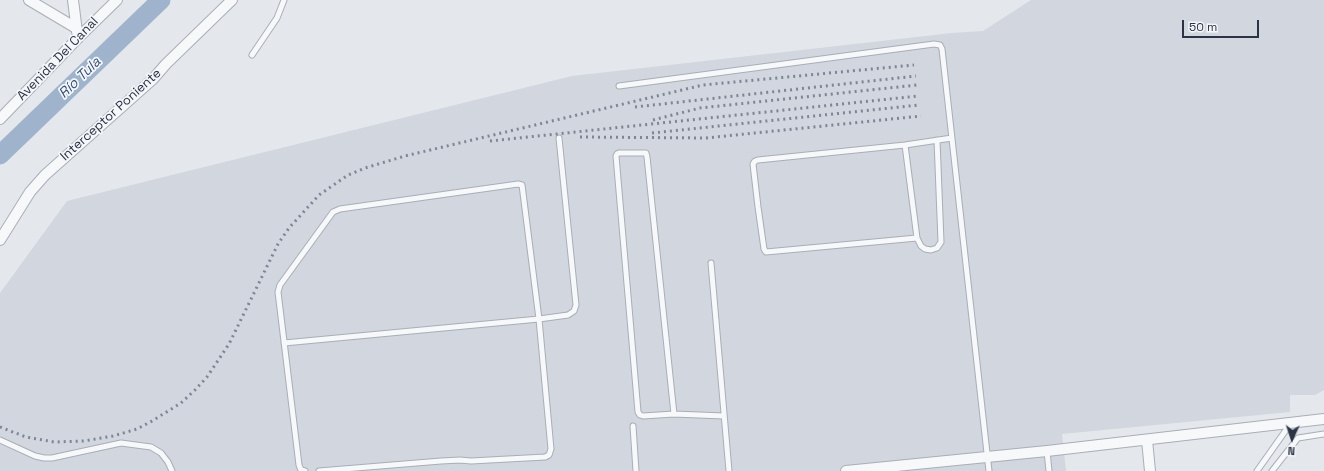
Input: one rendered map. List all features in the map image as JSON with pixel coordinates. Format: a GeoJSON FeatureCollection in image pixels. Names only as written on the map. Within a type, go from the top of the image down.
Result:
{"type":"FeatureCollection","features":[{"type":"Feature","properties":{"kind":"street"},"geometry":{"type":"LineString","coordinates":[[29,0],[77,33]]}},
{"type":"Feature","properties":{"kind":"street"},"geometry":{"type":"LineString","coordinates":[[73,0],[77,33]]}},
{"type":"Feature","properties":{"kind":"street","name":"Avenida Del Canal"},"geometry":{"type":"LineString","coordinates":[[0,119],[77,33],[116,0]]}},
{"type":"Feature","properties":{"kind":"street","name":"Interceptor Poniente"},"geometry":{"type":"LineString","coordinates":[[0,240],[30,192],[45,175],[152,79],[232,0]]}},
{"type":"Feature","properties":{"kind":"street"},"geometry":{"type":"LineString","coordinates":[[846,471],[1047,451],[1324,419]]}},
{"type":"Feature","properties":{"kind":"street"},"geometry":{"type":"LineString","coordinates":[[1147,440],[1150,471]]}},
{"type":"Feature","properties":{"kind":"lane"},"geometry":{"type":"LineString","coordinates":[[252,55],[277,18],[284,0]]}},
{"type":"Feature","properties":{"kind":"lane"},"geometry":{"type":"LineString","coordinates":[[619,86],[934,44],[940,46],[942,49],[989,471]]}},
{"type":"Feature","properties":{"kind":"lane"},"geometry":{"type":"LineString","coordinates":[[284,343],[539,319],[568,315],[574,311],[576,305],[559,138]]}},
{"type":"Feature","properties":{"kind":"lane"},"geometry":{"type":"LineString","coordinates":[[917,238],[766,252],[764,249],[758,207],[755,161],[905,145],[952,138]]}},
{"type":"Feature","properties":{"kind":"lane"},"geometry":{"type":"LineString","coordinates":[[905,145],[917,238],[925,249],[931,250],[937,248],[941,242],[937,140]]}},
{"type":"Feature","properties":{"kind":"lane"},"geometry":{"type":"LineString","coordinates":[[674,414],[647,157],[646,154],[642,153],[619,153],[616,156],[638,412],[643,416],[674,414],[724,416]]}},
{"type":"Feature","properties":{"kind":"lane"},"geometry":{"type":"LineString","coordinates":[[305,471],[302,470],[299,465],[279,289],[336,210],[518,184],[522,185],[539,319],[551,449],[549,455],[545,457],[441,461],[319,471]]}},
{"type":"Feature","properties":{"kind":"lane"},"geometry":{"type":"LineString","coordinates":[[711,263],[729,471]]}},
{"type":"Feature","properties":{"kind":"lane"},"geometry":{"type":"LineString","coordinates":[[1257,471],[1292,422]]}},
{"type":"Feature","properties":{"kind":"lane"},"geometry":{"type":"LineString","coordinates":[[633,426],[636,471]]}},
{"type":"Feature","properties":{"kind":"lane"},"geometry":{"type":"LineString","coordinates":[[1272,471],[1298,438],[1324,434]]}},
{"type":"Feature","properties":{"kind":"lane"},"geometry":{"type":"LineString","coordinates":[[0,440],[35,456],[44,458],[52,458],[121,443],[151,447],[161,453],[168,462],[172,471]]}},
{"type":"Feature","properties":{"kind":"lane"},"geometry":{"type":"LineString","coordinates":[[1047,451],[1049,471]]}},
{"type":"Feature","properties":{"kind":"lane"},"geometry":{"type":"LineString","coordinates":[[401,464],[402,471]]}},
{"type":"Feature","properties":{"kind":"shaded area"},"geometry":{"type":"Polygon","coordinates":[[[1031,0],[1324,0],[1324,390],[1315,395],[1290,395],[1290,412],[1062,434],[1066,471],[0,471],[0,293],[67,201],[572,76],[952,33],[983,31],[1031,0]]]}},
{"type":"Feature","properties":{"kind":"waterway","name":"Río Tula"},"geometry":{"type":"LineString","coordinates":[[0,155],[161,0]]}},
{"type":"Feature","properties":{"kind":"railway"},"geometry":{"type":"LineString","coordinates":[[0,427],[26,437],[54,442],[84,441],[113,436],[137,429],[181,403],[207,377],[229,344],[278,244],[289,228],[319,195],[348,175],[365,168],[405,156],[703,85],[914,65]]}},
{"type":"Feature","properties":{"kind":"railway"},"geometry":{"type":"LineString","coordinates":[[635,107],[916,76]]}},
{"type":"Feature","properties":{"kind":"railway"},"geometry":{"type":"LineString","coordinates":[[653,120],[700,108],[917,85]]}},
{"type":"Feature","properties":{"kind":"railway"},"geometry":{"type":"LineString","coordinates":[[490,141],[918,96]]}},
{"type":"Feature","properties":{"kind":"railway"},"geometry":{"type":"LineString","coordinates":[[652,133],[919,105]]}},
{"type":"Feature","properties":{"kind":"railway"},"geometry":{"type":"LineString","coordinates":[[580,137],[706,138],[921,116]]}}]}
